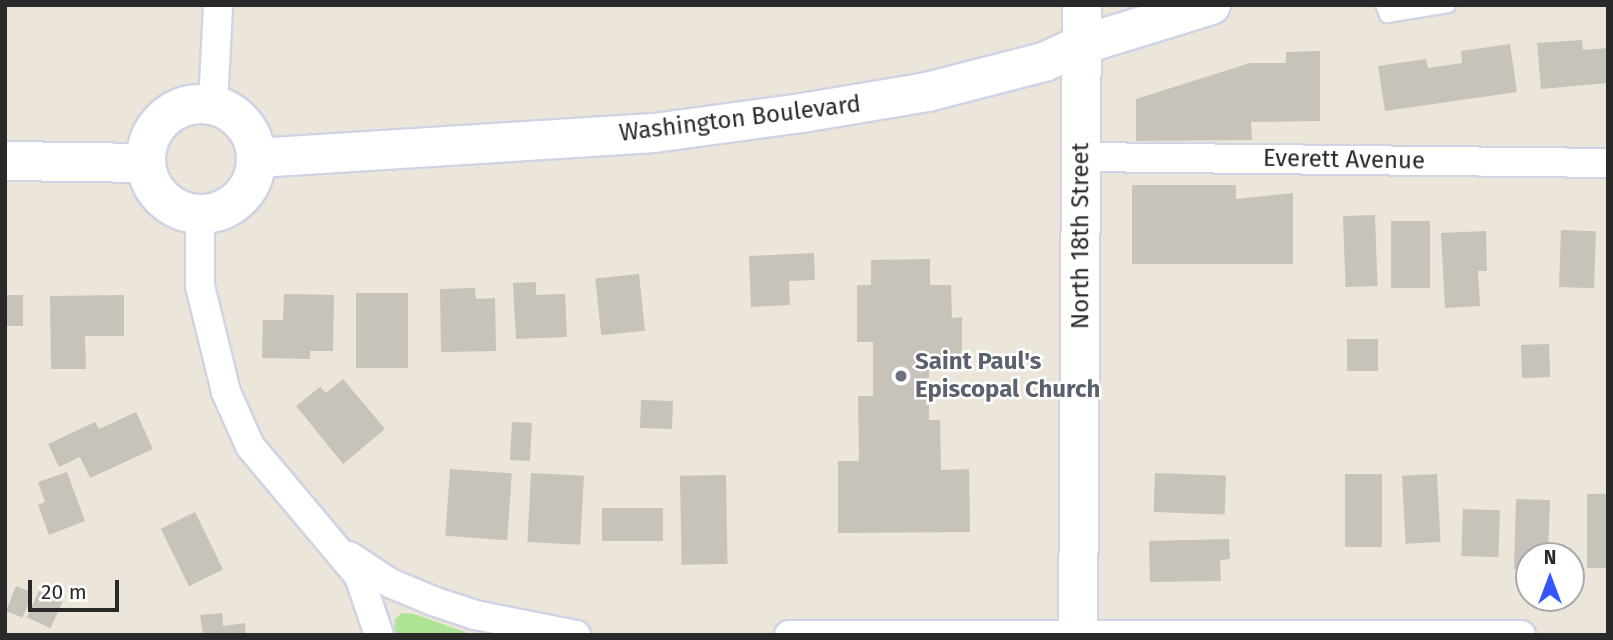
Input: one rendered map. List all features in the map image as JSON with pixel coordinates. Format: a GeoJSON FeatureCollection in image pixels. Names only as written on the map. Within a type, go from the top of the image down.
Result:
{"type":"FeatureCollection","features":[{"type":"Feature","properties":{"kind":"street"},"geometry":{"type":"LineString","coordinates":[[213,105],[218,5]]}},
{"type":"Feature","properties":{"kind":"street","name":"North 18th Street"},"geometry":{"type":"LineString","coordinates":[[1078,634],[1082,5]]}},
{"type":"Feature","properties":{"kind":"street","name":"Washington Boulevard"},"geometry":{"type":"LineString","coordinates":[[256,158],[654,133],[789,115],[927,92],[1044,62],[1081,45],[1211,5]]}},
{"type":"Feature","properties":{"kind":"street"},"geometry":{"type":"LineString","coordinates":[[213,105],[244,124],[256,158],[252,180],[240,198],[215,213],[200,214],[184,212],[157,194],[145,163],[153,130],[164,117],[178,108],[213,105]]}},
{"type":"Feature","properties":{"kind":"street","name":"Everett Avenue"},"geometry":{"type":"LineString","coordinates":[[1081,158],[1608,163]]}},
{"type":"Feature","properties":{"kind":"street"},"geometry":{"type":"LineString","coordinates":[[5,161],[145,163]]}},
{"type":"Feature","properties":{"kind":"street"},"geometry":{"type":"LineString","coordinates":[[200,214],[200,286],[226,392],[250,446],[359,576],[379,635]]}},
{"type":"Feature","properties":{"kind":"street"},"geometry":{"type":"LineString","coordinates":[[334,545],[390,583],[433,601],[475,615],[576,635]]}},
{"type":"Feature","properties":{"kind":"street"},"geometry":{"type":"LineString","coordinates":[[789,635],[1521,635]]}},
{"type":"Feature","properties":{"kind":"lane"},"geometry":{"type":"LineString","coordinates":[[1383,5],[1387,15],[1448,5]]}},
{"type":"Feature","properties":{"kind":"green space"},"geometry":{"type":"Polygon","coordinates":[[[402,613],[414,614],[473,635],[394,635],[395,619],[402,613]]]}},
{"type":"Feature","properties":{"kind":"building"},"geometry":{"type":"Polygon","coordinates":[[[1582,40],[1583,50],[1608,48],[1608,83],[1541,89],[1537,43],[1582,40]]]}},
{"type":"Feature","properties":{"kind":"building"},"geometry":{"type":"Polygon","coordinates":[[[1510,44],[1517,92],[1385,111],[1378,66],[1426,59],[1428,68],[1462,63],[1461,51],[1510,44]]]}},
{"type":"Feature","properties":{"kind":"building"},"geometry":{"type":"Polygon","coordinates":[[[1320,51],[1320,121],[1251,122],[1252,140],[1136,141],[1136,99],[1250,63],[1286,63],[1286,52],[1320,51]]]}},
{"type":"Feature","properties":{"kind":"building"},"geometry":{"type":"Polygon","coordinates":[[[1132,185],[1236,185],[1236,199],[1293,193],[1293,264],[1132,264],[1132,185]]]}},
{"type":"Feature","properties":{"kind":"building"},"geometry":{"type":"Polygon","coordinates":[[[1375,215],[1377,286],[1345,287],[1343,216],[1375,215]]]}},
{"type":"Feature","properties":{"kind":"building"},"geometry":{"type":"Polygon","coordinates":[[[1391,221],[1430,221],[1430,288],[1391,288],[1391,221]]]}},
{"type":"Feature","properties":{"kind":"building"},"geometry":{"type":"Polygon","coordinates":[[[1561,230],[1596,231],[1594,288],[1559,287],[1561,230]]]}},
{"type":"Feature","properties":{"kind":"building"},"geometry":{"type":"Polygon","coordinates":[[[1486,231],[1487,271],[1478,271],[1480,306],[1445,308],[1441,233],[1486,231]]]}},
{"type":"Feature","properties":{"kind":"building"},"geometry":{"type":"Polygon","coordinates":[[[814,253],[815,280],[789,281],[790,305],[751,307],[749,256],[814,253]]]}},
{"type":"Feature","properties":{"kind":"building","name":"Saint Paul's Episcopal Church"},"geometry":{"type":"Polygon","coordinates":[[[930,259],[930,285],[951,285],[952,318],[962,317],[962,356],[929,356],[929,420],[940,420],[941,470],[969,469],[970,532],[838,533],[838,461],[859,461],[858,396],[873,396],[873,342],[857,342],[857,285],[871,285],[871,260],[930,259]]]}},
{"type":"Feature","properties":{"kind":"building"},"geometry":{"type":"Polygon","coordinates":[[[639,274],[645,331],[601,335],[595,279],[639,274]]]}},
{"type":"Feature","properties":{"kind":"building"},"geometry":{"type":"Polygon","coordinates":[[[536,282],[536,295],[565,294],[567,337],[516,339],[513,283],[536,282]]]}},
{"type":"Feature","properties":{"kind":"building"},"geometry":{"type":"Polygon","coordinates":[[[475,288],[476,299],[495,298],[496,351],[441,352],[440,289],[475,288]]]}},
{"type":"Feature","properties":{"kind":"building"},"geometry":{"type":"Polygon","coordinates":[[[356,293],[408,293],[408,368],[356,368],[356,293]]]}},
{"type":"Feature","properties":{"kind":"building"},"geometry":{"type":"Polygon","coordinates":[[[284,294],[334,295],[333,351],[310,351],[310,359],[262,358],[263,320],[283,320],[284,294]]]}},
{"type":"Feature","properties":{"kind":"building"},"geometry":{"type":"Polygon","coordinates":[[[5,295],[23,295],[23,326],[5,326],[5,295]]]}},
{"type":"Feature","properties":{"kind":"building"},"geometry":{"type":"Polygon","coordinates":[[[124,295],[124,336],[85,336],[86,369],[51,369],[50,296],[124,295]]]}},
{"type":"Feature","properties":{"kind":"building"},"geometry":{"type":"Polygon","coordinates":[[[1347,339],[1378,339],[1378,371],[1347,371],[1347,339]]]}},
{"type":"Feature","properties":{"kind":"building"},"geometry":{"type":"Polygon","coordinates":[[[1549,344],[1550,377],[1522,378],[1521,345],[1549,344]]]}},
{"type":"Feature","properties":{"kind":"building"},"geometry":{"type":"Polygon","coordinates":[[[343,379],[385,429],[343,464],[296,406],[320,387],[326,393],[343,379]]]}},
{"type":"Feature","properties":{"kind":"building"},"geometry":{"type":"Polygon","coordinates":[[[641,400],[673,401],[672,429],[640,428],[641,400]]]}},
{"type":"Feature","properties":{"kind":"building"},"geometry":{"type":"Polygon","coordinates":[[[136,412],[153,449],[90,478],[80,457],[59,467],[48,444],[95,422],[99,429],[136,412]]]}},
{"type":"Feature","properties":{"kind":"building"},"geometry":{"type":"Polygon","coordinates":[[[512,422],[532,423],[530,461],[510,460],[512,422]]]}},
{"type":"Feature","properties":{"kind":"building"},"geometry":{"type":"Polygon","coordinates":[[[450,469],[512,473],[507,540],[445,536],[450,469]]]}},
{"type":"Feature","properties":{"kind":"building"},"geometry":{"type":"Polygon","coordinates":[[[67,472],[85,521],[49,535],[38,505],[45,502],[38,482],[67,472]]]}},
{"type":"Feature","properties":{"kind":"building"},"geometry":{"type":"Polygon","coordinates":[[[531,473],[584,476],[580,545],[527,542],[531,473]]]}},
{"type":"Feature","properties":{"kind":"building"},"geometry":{"type":"Polygon","coordinates":[[[1155,473],[1226,475],[1225,514],[1154,512],[1155,473]]]}},
{"type":"Feature","properties":{"kind":"building"},"geometry":{"type":"Polygon","coordinates":[[[1345,474],[1382,474],[1382,547],[1345,547],[1345,474]]]}},
{"type":"Feature","properties":{"kind":"building"},"geometry":{"type":"Polygon","coordinates":[[[1437,474],[1441,542],[1406,544],[1402,476],[1437,474]]]}},
{"type":"Feature","properties":{"kind":"building"},"geometry":{"type":"Polygon","coordinates":[[[726,475],[728,564],[682,565],[680,476],[726,475]]]}},
{"type":"Feature","properties":{"kind":"building"},"geometry":{"type":"Polygon","coordinates":[[[1587,494],[1608,494],[1608,568],[1587,568],[1587,494]]]}},
{"type":"Feature","properties":{"kind":"building"},"geometry":{"type":"Polygon","coordinates":[[[1516,499],[1550,500],[1548,542],[1515,542],[1514,569],[1516,499]]]}},
{"type":"Feature","properties":{"kind":"building"},"geometry":{"type":"Polygon","coordinates":[[[602,508],[663,508],[663,541],[602,541],[602,508]]]}},
{"type":"Feature","properties":{"kind":"building"},"geometry":{"type":"Polygon","coordinates":[[[1463,509],[1500,510],[1498,557],[1461,556],[1463,509]]]}},
{"type":"Feature","properties":{"kind":"building"},"geometry":{"type":"Polygon","coordinates":[[[195,512],[223,570],[189,586],[161,529],[195,512]]]}},
{"type":"Feature","properties":{"kind":"building"},"geometry":{"type":"Polygon","coordinates":[[[1229,539],[1230,559],[1220,560],[1221,581],[1150,582],[1149,541],[1229,539]]]}},
{"type":"Feature","properties":{"kind":"building"},"geometry":{"type":"Polygon","coordinates":[[[16,586],[33,593],[23,618],[6,611],[16,586]]]}},
{"type":"Feature","properties":{"kind":"building"},"geometry":{"type":"Polygon","coordinates":[[[39,591],[63,602],[50,628],[27,617],[39,591]]]}},
{"type":"Feature","properties":{"kind":"building"},"geometry":{"type":"Polygon","coordinates":[[[222,613],[223,626],[245,623],[246,635],[203,635],[200,615],[222,613]]]}},
{"type":"Feature","properties":{"kind":"place","name":"Saint Paul's Episcopal Church"},"geometry":{"type":"Point","coordinates":[901,376]}}]}
